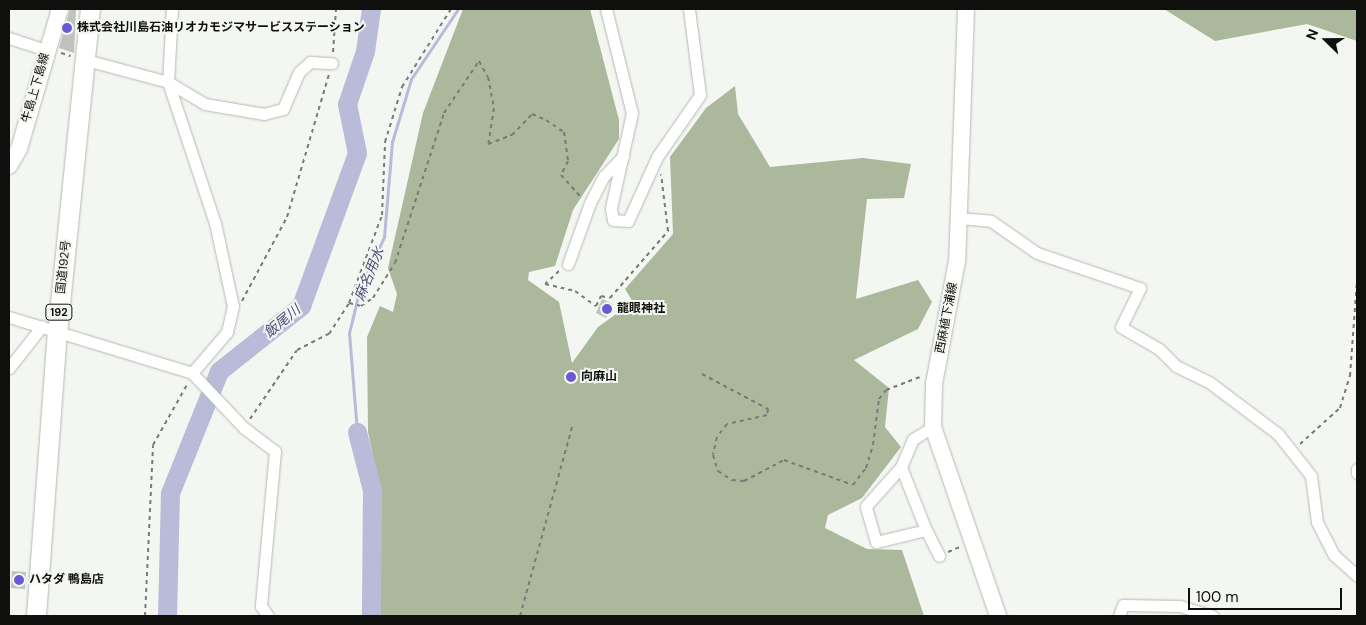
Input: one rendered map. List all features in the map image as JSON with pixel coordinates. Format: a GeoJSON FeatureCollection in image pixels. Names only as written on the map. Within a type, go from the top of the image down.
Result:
{"type":"FeatureCollection","features":[{"type":"Feature","properties":{"kind":"highway","name":"国道192号"},"geometry":{"type":"LineString","coordinates":[[36,616],[50,330],[86,60],[90,9]]}},
{"type":"Feature","properties":{"kind":"main road","name":"牛島上下島線"},"geometry":{"type":"LineString","coordinates":[[9,166],[19,149],[60,9]]}},
{"type":"Feature","properties":{"kind":"main road","name":"西麻植下浦線"},"geometry":{"type":"LineString","coordinates":[[966,9],[960,218],[954,278],[937,370],[933,427],[998,616]]}},
{"type":"Feature","properties":{"kind":"street"},"geometry":{"type":"LineString","coordinates":[[172,9],[168,82],[215,223],[233,306],[227,332],[194,377]]}},
{"type":"Feature","properties":{"kind":"street"},"geometry":{"type":"LineString","coordinates":[[606,9],[632,113],[611,208],[613,220],[628,221],[657,157],[700,95],[689,9]]}},
{"type":"Feature","properties":{"kind":"street"},"geometry":{"type":"LineString","coordinates":[[9,38],[47,50]]}},
{"type":"Feature","properties":{"kind":"street"},"geometry":{"type":"LineString","coordinates":[[86,60],[168,82],[205,104],[264,114],[283,109],[300,72],[310,62],[332,63]]}},
{"type":"Feature","properties":{"kind":"street"},"geometry":{"type":"LineString","coordinates":[[568,264],[590,204],[604,176],[623,156]]}},
{"type":"Feature","properties":{"kind":"street"},"geometry":{"type":"LineString","coordinates":[[960,218],[990,221],[1037,253],[1140,288],[1121,327],[1159,349],[1176,366],[1209,382],[1278,434],[1311,476],[1318,522],[1334,555],[1357,576]]}},
{"type":"Feature","properties":{"kind":"street"},"geometry":{"type":"LineString","coordinates":[[9,317],[194,377],[242,426],[275,451],[277,462],[261,606],[268,616]]}},
{"type":"Feature","properties":{"kind":"street"},"geometry":{"type":"LineString","coordinates":[[9,368],[50,330]]}},
{"type":"Feature","properties":{"kind":"street"},"geometry":{"type":"LineString","coordinates":[[926,530],[876,542],[866,506],[901,467],[913,439],[933,427]]}},
{"type":"Feature","properties":{"kind":"street"},"geometry":{"type":"LineString","coordinates":[[901,467],[926,530],[939,556]]}},
{"type":"Feature","properties":{"kind":"street"},"geometry":{"type":"LineString","coordinates":[[1119,616],[1123,605],[1180,606],[1212,616]]}},
{"type":"Feature","properties":{"kind":"path"},"geometry":{"type":"LineString","coordinates":[[233,306],[246,299],[287,217],[332,63],[336,9]]}},
{"type":"Feature","properties":{"kind":"path"},"geometry":{"type":"LineString","coordinates":[[242,426],[298,350],[329,334],[349,303],[382,215],[385,142],[402,87],[451,9]]}},
{"type":"Feature","properties":{"kind":"path"},"geometry":{"type":"LineString","coordinates":[[47,50],[86,60]]}},
{"type":"Feature","properties":{"kind":"path"},"geometry":{"type":"LineString","coordinates":[[349,303],[362,306],[373,298],[395,263],[444,113],[479,61],[488,77],[494,108],[488,144],[512,135],[532,114],[546,120],[564,132],[568,161],[561,175],[570,190],[590,204]]}},
{"type":"Feature","properties":{"kind":"path"},"geometry":{"type":"LineString","coordinates":[[568,264],[545,284],[576,292],[596,306],[601,296],[610,298],[658,246],[668,231],[666,192],[657,157]]}},
{"type":"Feature","properties":{"kind":"path"},"geometry":{"type":"LineString","coordinates":[[1292,450],[1340,408],[1350,376],[1357,281]]}},
{"type":"Feature","properties":{"kind":"path"},"geometry":{"type":"LineString","coordinates":[[702,374],[768,409],[767,415],[727,424],[717,437],[713,454],[718,471],[732,480],[744,481],[784,460],[853,485],[866,468],[873,445],[879,400],[886,390],[937,370]]}},
{"type":"Feature","properties":{"kind":"path"},"geometry":{"type":"LineString","coordinates":[[145,616],[153,445],[194,377]]}},
{"type":"Feature","properties":{"kind":"path"},"geometry":{"type":"LineString","coordinates":[[520,616],[572,427]]}},
{"type":"Feature","properties":{"kind":"path"},"geometry":{"type":"LineString","coordinates":[[939,556],[959,548],[969,536]]}},
{"type":"Feature","properties":{"kind":"green space"},"geometry":{"type":"Polygon","coordinates":[[[463,9],[590,9],[619,120],[619,139],[573,210],[555,266],[529,272],[528,280],[559,302],[572,363],[598,327],[633,302],[625,289],[673,234],[670,157],[706,108],[735,86],[738,114],[770,167],[863,158],[911,164],[904,198],[867,199],[856,299],[918,280],[932,302],[918,329],[854,360],[889,388],[885,427],[901,447],[862,498],[828,515],[825,528],[867,549],[902,550],[924,616],[377,616],[379,483],[368,432],[367,337],[380,306],[393,312],[397,294],[388,268],[423,113],[463,9]]]}},
{"type":"Feature","properties":{"kind":"green space"},"geometry":{"type":"Polygon","coordinates":[[[1164,9],[1357,9],[1357,41],[1307,24],[1215,41],[1164,9]]]}},
{"type":"Feature","properties":{"kind":"building","name":"株式会社川島石油リオカモジマサービスステーション"},"geometry":{"type":"Polygon","coordinates":[[[70,9],[76,9],[74,53],[59,48],[70,9]]]}},
{"type":"Feature","properties":{"kind":"building"},"geometry":{"type":"Polygon","coordinates":[[[602,299],[613,304],[606,318],[596,313],[602,299]]]}},
{"type":"Feature","properties":{"kind":"building","name":"ハタダ 鴨島店"},"geometry":{"type":"Polygon","coordinates":[[[12,571],[26,572],[25,589],[11,588],[12,571]]]}},
{"type":"Feature","properties":{"kind":"waterway","name":"飯尾川"},"geometry":{"type":"LineString","coordinates":[[167,616],[170,493],[219,371],[301,306],[357,153],[347,104],[365,51],[371,9]]}},
{"type":"Feature","properties":{"kind":"waterway","name":"麻名用水"},"geometry":{"type":"LineString","coordinates":[[357,432],[349,333],[360,288],[384,237],[392,142],[411,79],[458,9]]}},
{"type":"Feature","properties":{"kind":"waterway","name":"麻名用水"},"geometry":{"type":"LineString","coordinates":[[357,432],[372,490],[371,616]]}},
{"type":"Feature","properties":{"kind":"place","name":"株式会社川島石油リオカモジマサービスステーション"},"geometry":{"type":"Point","coordinates":[67,28]}},
{"type":"Feature","properties":{"kind":"place","name":"龍眼神社"},"geometry":{"type":"Point","coordinates":[607,309]}},
{"type":"Feature","properties":{"kind":"place","name":"向麻山"},"geometry":{"type":"Point","coordinates":[571,377]}},
{"type":"Feature","properties":{"kind":"place","name":"ハタダ 鴨島店"},"geometry":{"type":"Point","coordinates":[19,580]}}]}
